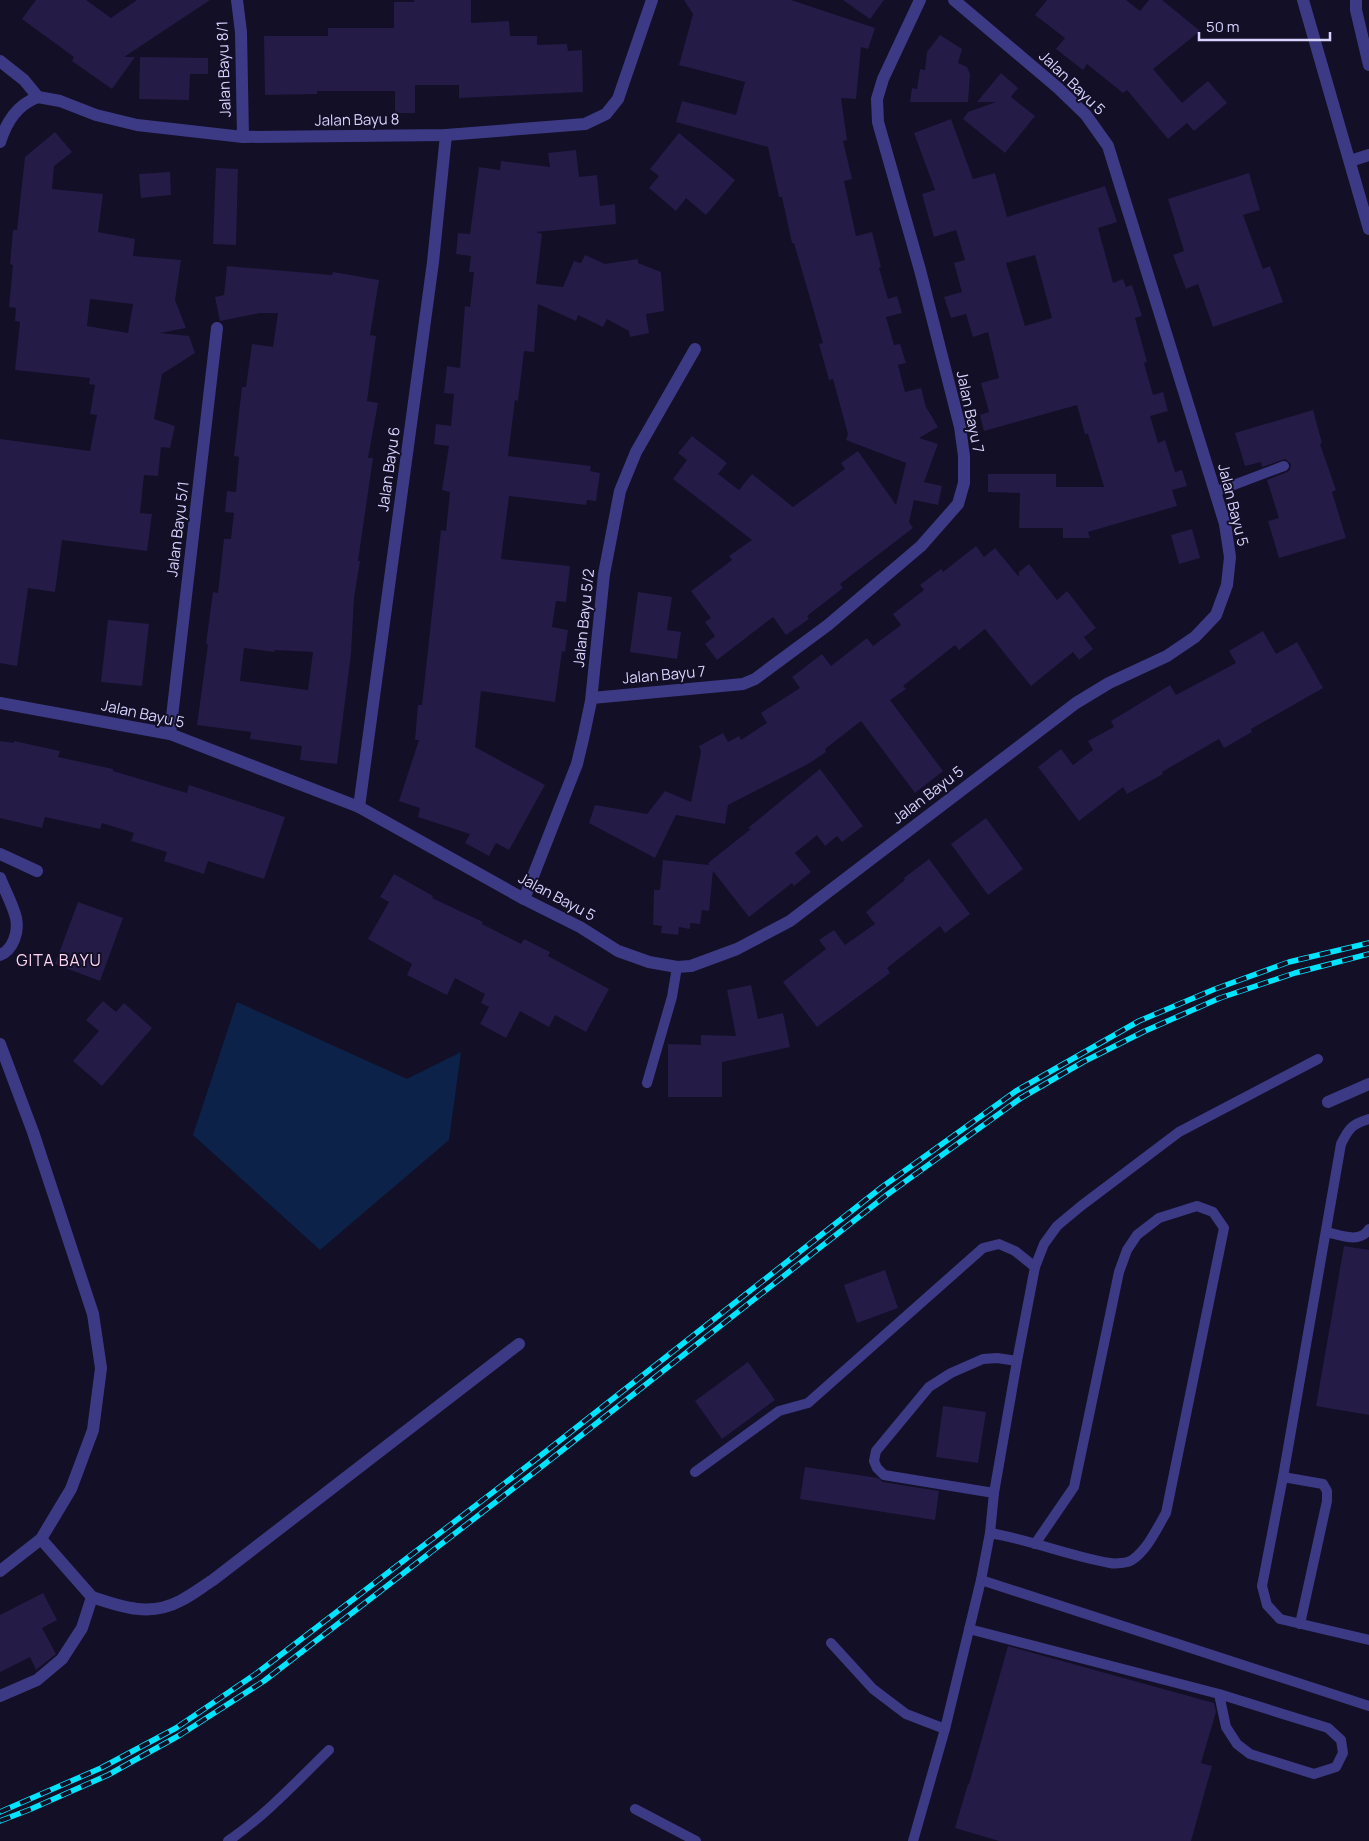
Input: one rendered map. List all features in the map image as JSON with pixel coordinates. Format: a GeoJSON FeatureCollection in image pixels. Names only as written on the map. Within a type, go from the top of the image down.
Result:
{"type":"FeatureCollection","features":[{"type":"Feature","properties":{"kind":"street","name":"Jalan Bayu 8/1"},"geometry":{"type":"LineString","coordinates":[[237,0],[240,32],[243,137]]}},
{"type":"Feature","properties":{"kind":"street","name":"Jalan Bayu 8"},"geometry":{"type":"LineString","coordinates":[[38,97],[138,126],[243,137],[446,135],[585,124],[606,114],[618,99],[652,0]]}},
{"type":"Feature","properties":{"kind":"street","name":"Jalan Bayu 7"},"geometry":{"type":"LineString","coordinates":[[592,698],[743,684],[755,680],[828,625],[920,546],[958,504],[964,483],[964,456],[960,427],[920,270],[878,122],[878,99],[883,79],[920,0]]}},
{"type":"Feature","properties":{"kind":"street","name":"Jalan Bayu 5"},"geometry":{"type":"LineString","coordinates":[[0,703],[170,734],[359,807],[524,899],[580,927],[618,951],[649,962],[677,967],[691,966],[737,949],[790,920],[1076,703],[1109,683],[1166,656],[1195,637],[1216,614],[1227,585],[1230,557],[1225,524],[1108,146],[1086,115],[1058,88],[954,0]]}},
{"type":"Feature","properties":{"kind":"street"},"geometry":{"type":"LineString","coordinates":[[1303,0],[1350,161],[1364,196],[1369,229]]}},
{"type":"Feature","properties":{"kind":"street"},"geometry":{"type":"LineString","coordinates":[[1356,0],[1356,10],[1369,65]]}},
{"type":"Feature","properties":{"kind":"street"},"geometry":{"type":"LineString","coordinates":[[0,61],[24,80],[38,97],[24,102],[14,114],[1,138]]}},
{"type":"Feature","properties":{"kind":"street","name":"Jalan Bayu 6"},"geometry":{"type":"LineString","coordinates":[[359,807],[433,262],[446,135]]}},
{"type":"Feature","properties":{"kind":"street"},"geometry":{"type":"LineString","coordinates":[[1350,161],[1369,156]]}},
{"type":"Feature","properties":{"kind":"street","name":"Jalan Bayu 5/1"},"geometry":{"type":"LineString","coordinates":[[170,734],[217,328]]}},
{"type":"Feature","properties":{"kind":"street","name":"Jalan Bayu 5/2"},"geometry":{"type":"LineString","coordinates":[[524,899],[577,764],[592,698],[604,574],[620,491],[636,452],[695,349]]}},
{"type":"Feature","properties":{"kind":"street"},"geometry":{"type":"LineString","coordinates":[[0,854],[37,871]]}},
{"type":"Feature","properties":{"kind":"street"},"geometry":{"type":"LineString","coordinates":[[0,878],[16,920],[14,940],[6,953],[0,955]]}},
{"type":"Feature","properties":{"kind":"street"},"geometry":{"type":"LineString","coordinates":[[0,1044],[32,1132],[93,1314],[101,1368],[93,1430],[71,1490],[41,1539],[0,1571]]}},
{"type":"Feature","properties":{"kind":"street"},"geometry":{"type":"LineString","coordinates":[[1328,1102],[1369,1084]]}},
{"type":"Feature","properties":{"kind":"street"},"geometry":{"type":"LineString","coordinates":[[41,1539],[92,1597],[121,1607],[151,1610],[179,1602],[213,1580],[519,1344]]}},
{"type":"Feature","properties":{"kind":"street"},"geometry":{"type":"LineString","coordinates":[[0,1696],[37,1680],[62,1659],[82,1628],[92,1597]]}},
{"type":"Feature","properties":{"kind":"lane"},"geometry":{"type":"LineString","coordinates":[[1215,492],[1284,466]]}},
{"type":"Feature","properties":{"kind":"lane"},"geometry":{"type":"LineString","coordinates":[[647,1083],[672,997],[677,967]]}},
{"type":"Feature","properties":{"kind":"lane"},"geometry":{"type":"LineString","coordinates":[[913,1841],[944,1729],[981,1580],[1017,1361],[1035,1267],[1044,1244],[1058,1226],[1081,1206],[1179,1132],[1318,1058]]}},
{"type":"Feature","properties":{"kind":"lane"},"geometry":{"type":"LineString","coordinates":[[1369,1119],[1356,1123],[1347,1131],[1342,1144],[1262,1586],[1267,1605],[1280,1619],[1369,1640]]}},
{"type":"Feature","properties":{"kind":"lane"},"geometry":{"type":"LineString","coordinates":[[990,1533],[1010,1536],[1035,1544],[1112,1564],[1132,1560],[1148,1543],[1166,1513],[1224,1228],[1213,1212],[1198,1206],[1159,1218],[1137,1235],[1128,1250],[1119,1272],[1074,1487],[1035,1544]]}},
{"type":"Feature","properties":{"kind":"lane"},"geometry":{"type":"LineString","coordinates":[[1326,1232],[1358,1238],[1366,1235],[1369,1229]]}},
{"type":"Feature","properties":{"kind":"lane"},"geometry":{"type":"LineString","coordinates":[[695,1472],[780,1411],[808,1403],[983,1248],[999,1244],[1015,1251],[1035,1267]]}},
{"type":"Feature","properties":{"kind":"lane"},"geometry":{"type":"LineString","coordinates":[[994,1492],[884,1474],[876,1468],[874,1461],[876,1451],[885,1437],[929,1387],[939,1380],[983,1359],[997,1358],[1017,1361]]}},
{"type":"Feature","properties":{"kind":"lane"},"geometry":{"type":"LineString","coordinates":[[1283,1477],[1323,1484],[1327,1491],[1327,1501],[1300,1624]]}},
{"type":"Feature","properties":{"kind":"lane"},"geometry":{"type":"LineString","coordinates":[[981,1580],[1369,1706]]}},
{"type":"Feature","properties":{"kind":"lane"},"geometry":{"type":"LineString","coordinates":[[969,1629],[1219,1694],[1328,1728],[1341,1740],[1343,1753],[1336,1767],[1314,1774],[1250,1754],[1237,1744],[1226,1727],[1219,1694]]}},
{"type":"Feature","properties":{"kind":"lane"},"geometry":{"type":"LineString","coordinates":[[831,1643],[873,1689],[906,1714],[944,1729]]}},
{"type":"Feature","properties":{"kind":"lane"},"geometry":{"type":"LineString","coordinates":[[228,1841],[268,1811],[329,1750]]}},
{"type":"Feature","properties":{"kind":"lane"},"geometry":{"type":"LineString","coordinates":[[635,1809],[696,1841]]}},
{"type":"Feature","properties":{"kind":"water"},"geometry":{"type":"Polygon","coordinates":[[[237,1002],[407,1079],[461,1052],[449,1140],[320,1250],[193,1135],[237,1002]]]}},
{"type":"Feature","properties":{"kind":"building"},"geometry":{"type":"Polygon","coordinates":[[[36,0],[86,0],[111,18],[137,0],[210,0],[124,57],[135,57],[112,89],[72,61],[74,57],[22,19],[36,0]]]}},
{"type":"Feature","properties":{"kind":"building"},"geometry":{"type":"Polygon","coordinates":[[[414,0],[471,0],[471,23],[509,21],[510,36],[537,36],[537,45],[567,44],[568,51],[582,50],[583,92],[459,98],[459,85],[415,85],[415,113],[395,113],[395,91],[317,91],[317,94],[265,95],[264,36],[328,36],[328,28],[394,28],[394,2],[414,2],[414,0]]]}},
{"type":"Feature","properties":{"kind":"building"},"geometry":{"type":"Polygon","coordinates":[[[684,0],[791,0],[875,28],[868,49],[861,47],[856,99],[841,98],[847,140],[843,141],[852,179],[844,181],[856,236],[872,232],[881,267],[879,268],[888,299],[897,296],[902,313],[886,317],[894,345],[900,344],[906,363],[898,365],[905,392],[921,388],[926,407],[938,427],[919,438],[938,444],[924,482],[942,486],[938,505],[914,500],[909,522],[913,528],[840,584],[843,588],[807,616],[809,619],[786,635],[773,617],[717,660],[705,644],[715,636],[705,622],[711,618],[691,591],[732,560],[729,556],[752,540],[673,479],[687,460],[678,453],[692,436],[727,463],[718,474],[739,490],[752,474],[793,507],[845,469],[841,463],[858,451],[896,505],[906,463],[846,440],[848,434],[833,379],[829,380],[819,344],[823,343],[794,243],[792,243],[782,197],[779,197],[768,147],[676,122],[682,101],[736,115],[745,82],[679,65],[693,14],[684,0]]]}},
{"type":"Feature","properties":{"kind":"building"},"geometry":{"type":"Polygon","coordinates":[[[843,0],[884,0],[870,19],[843,0]]]}},
{"type":"Feature","properties":{"kind":"building"},"geometry":{"type":"Polygon","coordinates":[[[1047,0],[1126,0],[1140,11],[1149,0],[1162,0],[1200,31],[1153,69],[1182,103],[1208,81],[1227,103],[1194,131],[1187,123],[1168,139],[1127,90],[1123,93],[1087,64],[1083,70],[1056,49],[1065,38],[1035,15],[1047,0]]]}},
{"type":"Feature","properties":{"kind":"building"},"geometry":{"type":"Polygon","coordinates":[[[940,35],[962,49],[958,63],[967,67],[970,74],[968,102],[910,102],[912,88],[917,89],[920,69],[925,70],[927,52],[940,35]]]}},
{"type":"Feature","properties":{"kind":"building"},"geometry":{"type":"Polygon","coordinates":[[[140,57],[208,58],[208,74],[190,74],[189,100],[139,99],[140,57]]]}},
{"type":"Feature","properties":{"kind":"building"},"geometry":{"type":"Polygon","coordinates":[[[1001,73],[1018,88],[1011,97],[1035,116],[1005,153],[963,119],[968,112],[996,102],[977,102],[1001,73]]]}},
{"type":"Feature","properties":{"kind":"building"},"geometry":{"type":"Polygon","coordinates":[[[951,119],[973,179],[995,173],[1007,217],[1105,186],[1117,222],[1098,228],[1113,283],[1123,279],[1126,287],[1132,285],[1142,316],[1135,318],[1147,362],[1144,363],[1153,395],[1163,392],[1168,411],[1150,416],[1158,443],[1165,440],[1175,472],[1182,470],[1187,486],[1172,490],[1177,506],[1088,532],[1090,538],[1063,538],[1063,528],[1019,528],[1020,493],[988,492],[988,474],[1056,474],[1056,487],[1104,487],[1077,405],[984,431],[980,415],[989,412],[981,383],[999,378],[988,332],[973,337],[966,314],[951,318],[944,297],[962,292],[954,263],[965,260],[956,230],[934,237],[922,194],[935,190],[914,133],[951,119]],[[1035,255],[1006,263],[1025,326],[1052,318],[1035,255]]]}},
{"type":"Feature","properties":{"kind":"building"},"geometry":{"type":"Polygon","coordinates":[[[55,132],[72,152],[54,166],[52,189],[103,194],[98,232],[135,239],[133,256],[181,260],[175,300],[186,328],[160,333],[189,336],[195,353],[162,374],[154,419],[175,426],[170,448],[161,447],[158,476],[144,475],[140,513],[152,514],[147,551],[62,540],[55,592],[28,588],[17,666],[0,663],[0,439],[90,451],[97,415],[90,414],[95,385],[89,384],[90,378],[15,370],[20,322],[15,321],[16,308],[9,307],[13,265],[10,264],[13,230],[17,230],[25,157],[55,132]],[[90,299],[87,326],[128,333],[133,304],[90,299]]]}},
{"type":"Feature","properties":{"kind":"building"},"geometry":{"type":"Polygon","coordinates":[[[679,133],[735,180],[706,215],[686,198],[676,211],[649,188],[659,176],[650,169],[679,133]]]}},
{"type":"Feature","properties":{"kind":"building"},"geometry":{"type":"Polygon","coordinates":[[[576,150],[579,177],[597,175],[600,206],[615,204],[616,224],[536,232],[542,234],[536,284],[563,287],[574,261],[581,263],[585,255],[605,264],[638,259],[638,263],[661,272],[664,311],[646,314],[649,333],[630,337],[629,331],[607,319],[603,327],[578,315],[576,321],[538,304],[534,352],[524,351],[518,401],[515,400],[508,456],[591,466],[590,471],[600,473],[596,501],[587,500],[586,505],[509,496],[501,559],[570,566],[566,602],[556,601],[552,627],[568,630],[565,652],[562,651],[555,702],[481,691],[475,747],[545,785],[509,850],[496,843],[489,856],[465,843],[470,834],[418,817],[420,808],[399,801],[419,740],[415,740],[418,705],[422,705],[441,530],[446,531],[450,492],[442,490],[449,446],[434,444],[436,424],[451,426],[454,394],[444,393],[447,366],[460,368],[465,306],[470,307],[474,272],[469,272],[471,256],[456,254],[458,233],[470,234],[479,167],[500,170],[501,161],[550,167],[548,153],[576,150]]]}},
{"type":"Feature","properties":{"kind":"building"},"geometry":{"type":"Polygon","coordinates":[[[216,168],[238,169],[236,245],[213,244],[216,168]]]}},
{"type":"Feature","properties":{"kind":"building"},"geometry":{"type":"Polygon","coordinates":[[[170,172],[171,195],[141,198],[139,174],[170,172]]]}},
{"type":"Feature","properties":{"kind":"building"},"geometry":{"type":"Polygon","coordinates":[[[1249,173],[1260,210],[1243,215],[1263,269],[1270,266],[1283,302],[1213,327],[1198,284],[1186,289],[1173,255],[1184,251],[1168,199],[1249,173]]]}},
{"type":"Feature","properties":{"kind":"building"},"geometry":{"type":"Polygon","coordinates":[[[227,266],[332,275],[333,272],[379,280],[370,335],[376,336],[367,401],[378,403],[368,458],[373,458],[358,561],[360,561],[354,598],[351,654],[337,764],[300,760],[302,746],[250,739],[251,732],[197,725],[213,592],[218,593],[224,539],[231,539],[234,513],[225,512],[227,491],[236,492],[239,457],[234,456],[242,387],[246,387],[252,344],[273,347],[278,313],[260,313],[220,321],[215,297],[224,295],[227,266]],[[244,648],[240,681],[308,690],[313,652],[275,650],[274,652],[244,648]]]}},
{"type":"Feature","properties":{"kind":"building"},"geometry":{"type":"Polygon","coordinates":[[[1313,410],[1322,443],[1320,444],[1336,490],[1332,492],[1346,538],[1279,558],[1268,521],[1279,518],[1267,480],[1290,470],[1291,464],[1285,459],[1262,467],[1261,462],[1245,466],[1235,433],[1313,410]]]}},
{"type":"Feature","properties":{"kind":"building"},"geometry":{"type":"Polygon","coordinates":[[[1192,529],[1200,558],[1179,564],[1171,535],[1192,529]]]}},
{"type":"Feature","properties":{"kind":"building"},"geometry":{"type":"Polygon","coordinates":[[[976,546],[984,557],[995,548],[1019,577],[1019,572],[1029,564],[1057,600],[1067,591],[1096,628],[1084,637],[1093,649],[1079,660],[1073,652],[1031,686],[985,629],[959,650],[955,645],[903,686],[906,689],[890,700],[943,771],[915,793],[861,721],[825,749],[826,752],[808,764],[728,805],[725,824],[676,815],[655,858],[589,823],[595,805],[647,814],[665,791],[691,802],[701,752],[699,746],[723,733],[728,742],[739,736],[741,740],[767,723],[761,713],[800,688],[792,677],[822,654],[831,666],[867,638],[873,646],[901,625],[893,614],[924,590],[920,585],[941,569],[943,572],[976,546]]]}},
{"type":"Feature","properties":{"kind":"building"},"geometry":{"type":"Polygon","coordinates":[[[638,592],[672,597],[667,630],[681,632],[677,659],[630,652],[638,592]]]}},
{"type":"Feature","properties":{"kind":"building"},"geometry":{"type":"Polygon","coordinates":[[[108,620],[149,624],[142,686],[101,682],[108,620]]]}},
{"type":"Feature","properties":{"kind":"building"},"geometry":{"type":"Polygon","coordinates":[[[1263,631],[1276,654],[1297,642],[1323,688],[1251,729],[1252,732],[1224,748],[1219,739],[1127,794],[1123,787],[1079,821],[1038,767],[1061,749],[1073,765],[1093,750],[1088,741],[1114,727],[1111,721],[1170,685],[1176,695],[1236,663],[1229,651],[1263,631]]]}},
{"type":"Feature","properties":{"kind":"building"},"geometry":{"type":"Polygon","coordinates":[[[0,741],[14,743],[14,741],[60,751],[58,757],[113,769],[113,771],[187,793],[189,785],[285,817],[264,879],[208,861],[204,874],[164,861],[167,852],[131,841],[134,833],[102,823],[100,829],[45,817],[42,828],[0,818],[0,741]]]}},
{"type":"Feature","properties":{"kind":"building"},"geometry":{"type":"Polygon","coordinates":[[[820,769],[863,826],[842,842],[837,836],[825,846],[817,835],[795,853],[811,872],[794,886],[792,883],[749,917],[713,871],[709,911],[702,910],[700,924],[690,923],[690,929],[679,927],[678,935],[661,933],[662,926],[653,925],[654,890],[660,890],[663,860],[709,865],[708,863],[751,829],[748,828],[820,769]]]}},
{"type":"Feature","properties":{"kind":"building"},"geometry":{"type":"Polygon","coordinates":[[[986,818],[1023,869],[988,895],[951,844],[986,818]]]}},
{"type":"Feature","properties":{"kind":"building"},"geometry":{"type":"Polygon","coordinates":[[[929,859],[970,914],[945,933],[940,926],[887,968],[890,973],[817,1027],[783,982],[826,949],[819,940],[834,930],[845,945],[875,924],[866,912],[905,880],[904,878],[929,859]]]}},
{"type":"Feature","properties":{"kind":"building"},"geometry":{"type":"Polygon","coordinates":[[[394,874],[433,896],[432,898],[483,922],[482,924],[521,944],[524,939],[550,952],[548,956],[609,989],[586,1032],[555,1015],[549,1027],[520,1011],[506,1038],[480,1024],[489,1007],[481,1003],[485,994],[455,978],[447,995],[407,975],[412,964],[368,939],[389,902],[380,897],[394,874]]]}},
{"type":"Feature","properties":{"kind":"building"},"geometry":{"type":"Polygon","coordinates":[[[78,902],[123,918],[100,981],[55,964],[78,902]]]}},
{"type":"Feature","properties":{"kind":"building"},"geometry":{"type":"Polygon","coordinates":[[[751,985],[758,1019],[783,1013],[790,1047],[722,1062],[722,1097],[668,1097],[668,1044],[701,1045],[701,1035],[736,1036],[727,990],[751,985]]]}},
{"type":"Feature","properties":{"kind":"building"},"geometry":{"type":"Polygon","coordinates":[[[103,1001],[116,1012],[124,1003],[152,1028],[102,1086],[73,1061],[99,1031],[86,1020],[103,1001]]]}},
{"type":"Feature","properties":{"kind":"building"},"geometry":{"type":"Polygon","coordinates":[[[1344,1246],[1369,1250],[1369,1415],[1316,1406],[1344,1246]]]}},
{"type":"Feature","properties":{"kind":"building"},"geometry":{"type":"Polygon","coordinates":[[[885,1270],[898,1308],[857,1323],[844,1285],[885,1270]]]}},
{"type":"Feature","properties":{"kind":"building"},"geometry":{"type":"Polygon","coordinates":[[[748,1362],[775,1400],[722,1439],[695,1401],[748,1362]]]}},
{"type":"Feature","properties":{"kind":"building"},"geometry":{"type":"Polygon","coordinates":[[[943,1406],[986,1412],[978,1463],[936,1457],[943,1406]]]}},
{"type":"Feature","properties":{"kind":"building"},"geometry":{"type":"Polygon","coordinates":[[[805,1467],[878,1478],[883,1482],[939,1491],[935,1520],[800,1499],[805,1467]]]}},
{"type":"Feature","properties":{"kind":"building"},"geometry":{"type":"Polygon","coordinates":[[[43,1593],[57,1620],[42,1628],[56,1654],[36,1670],[30,1657],[0,1672],[0,1615],[43,1593]]]}},
{"type":"Feature","properties":{"kind":"building"},"geometry":{"type":"Polygon","coordinates":[[[1008,1646],[1214,1703],[1216,1712],[1201,1763],[1212,1766],[1191,1841],[999,1841],[955,1828],[1008,1646]]]}},
{"type":"Feature","properties":{"kind":"railway"},"geometry":{"type":"LineString","coordinates":[[0,1812],[101,1768],[176,1728],[257,1673],[535,1460],[882,1187],[1016,1091],[1139,1021],[1215,989],[1289,962],[1369,943]]}},
{"type":"Feature","properties":{"kind":"railway"},"geometry":{"type":"LineString","coordinates":[[0,1821],[108,1775],[180,1735],[264,1681],[541,1467],[888,1194],[1021,1098],[1083,1062],[1145,1031],[1220,998],[1295,973],[1369,954]]}},
{"type":"Feature","properties":{"kind":"district","name":"GITA BAYU"},"geometry":{"type":"Point","coordinates":[59,960]}}]}
